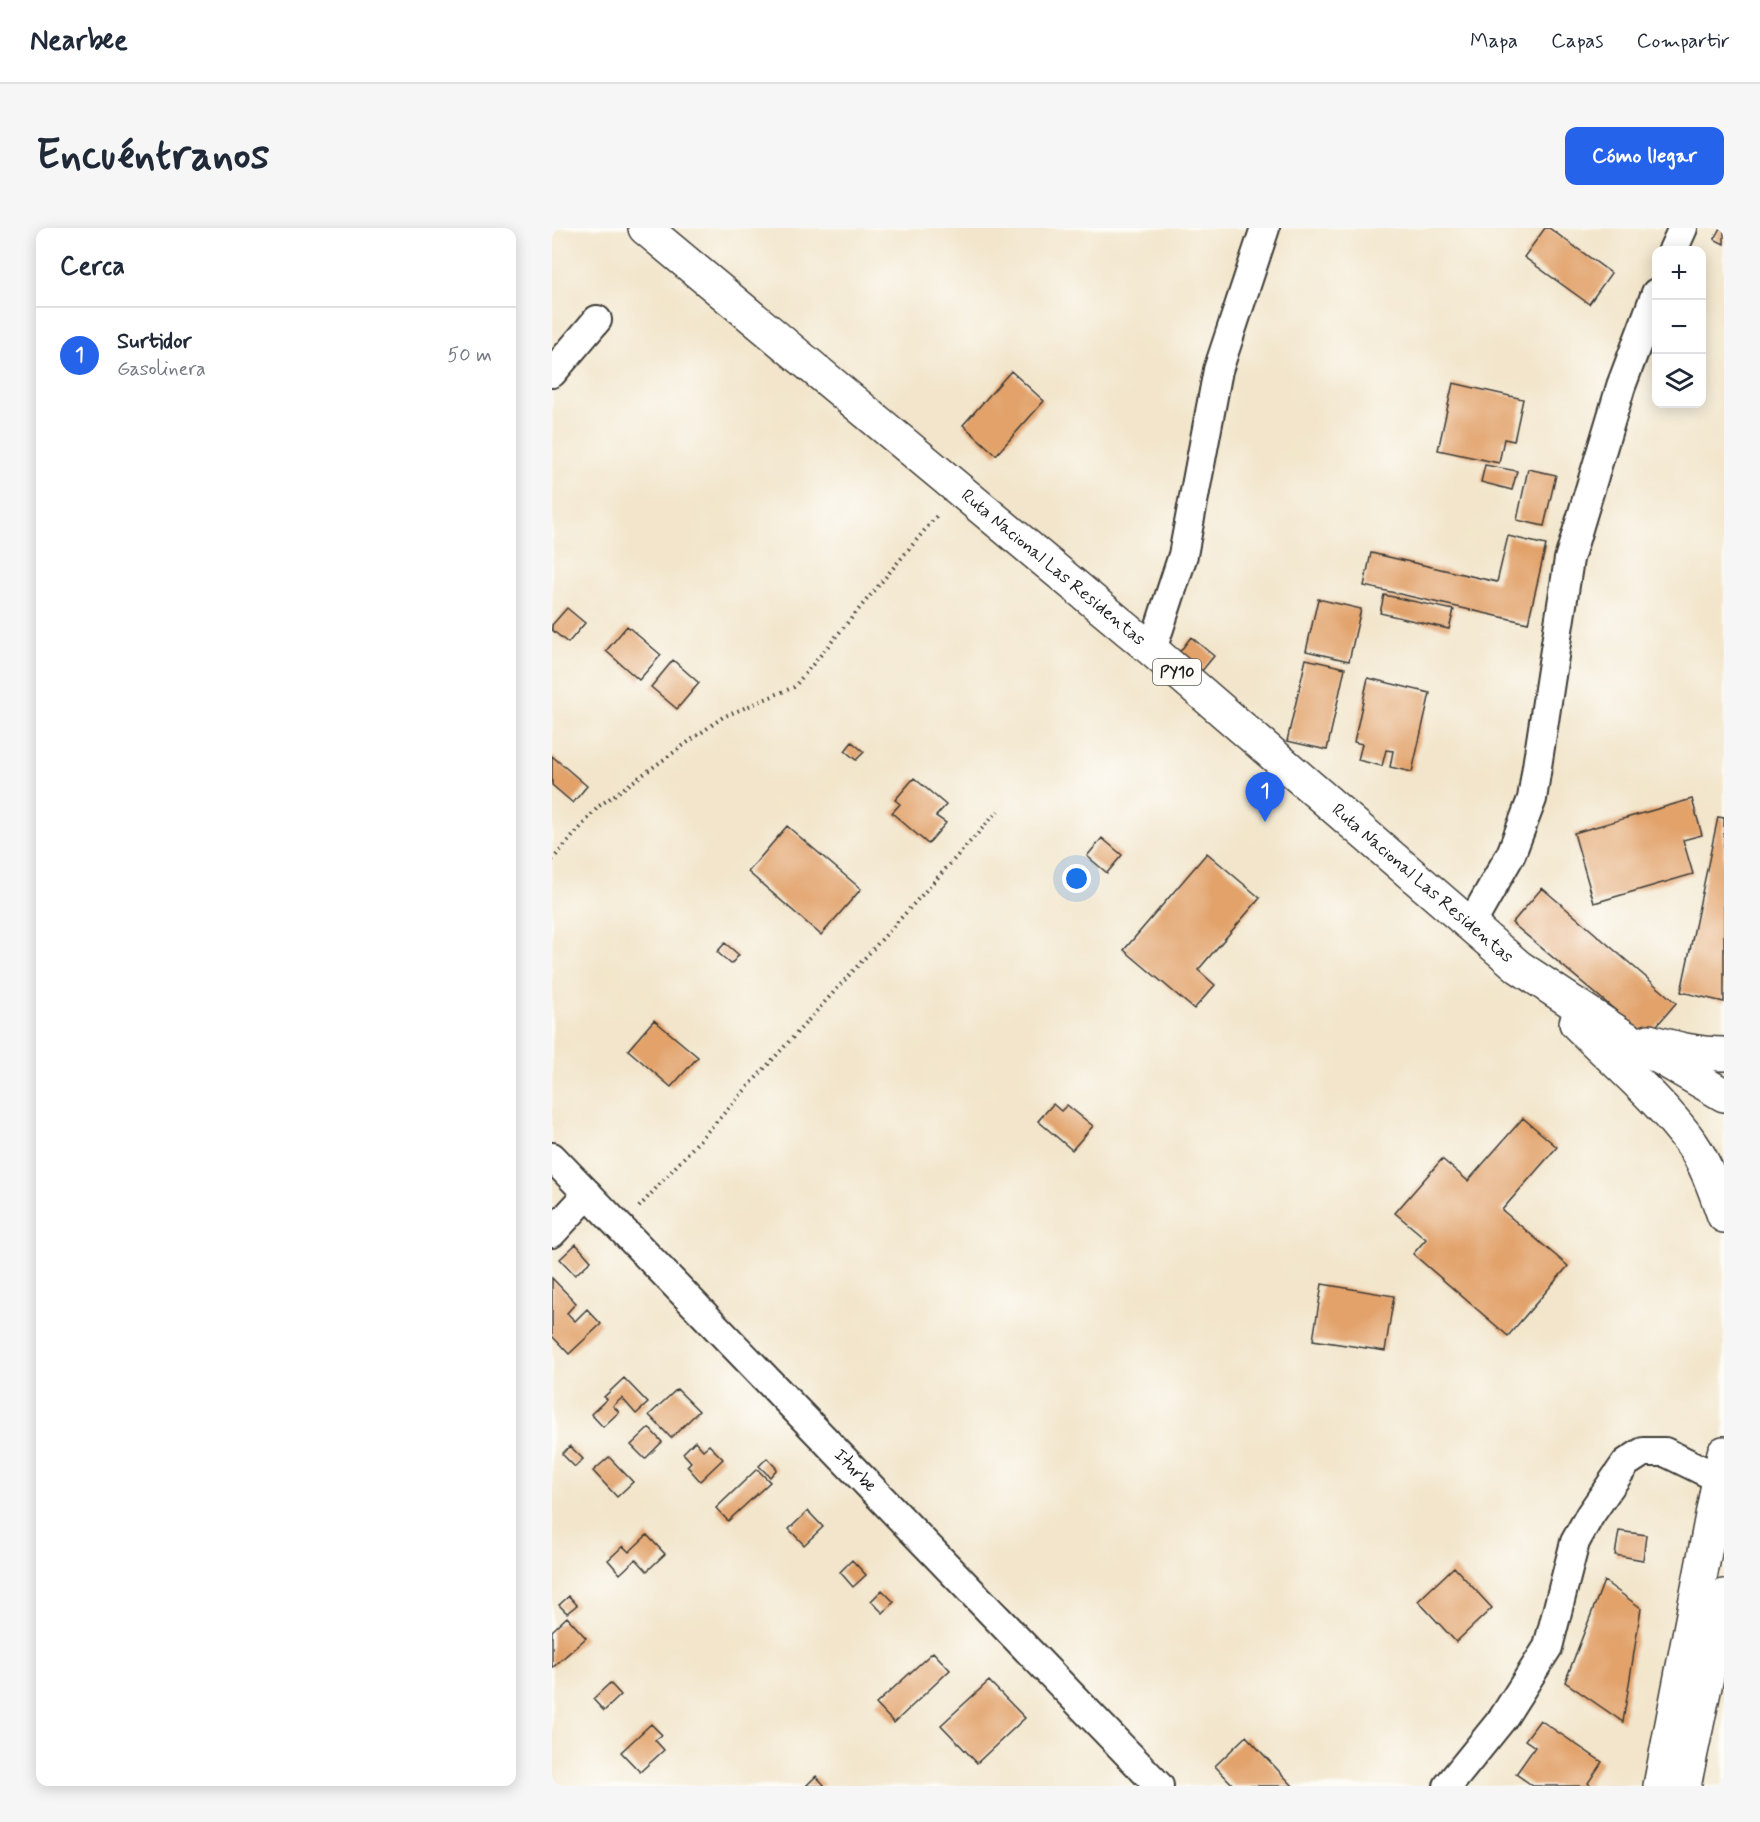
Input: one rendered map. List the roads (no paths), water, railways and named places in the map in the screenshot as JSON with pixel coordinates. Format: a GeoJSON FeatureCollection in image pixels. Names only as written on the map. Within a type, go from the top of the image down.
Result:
{"type":"FeatureCollection","features":[{"type":"Feature","properties":{"kind":"highway","name":"Ruta Nacional Las Residentas"},"geometry":{"type":"LineString","coordinates":[[645,228],[1152,650],[1519,967],[1623,1036],[1724,1095]]}},
{"type":"Feature","properties":{"kind":"highway"},"geometry":{"type":"LineString","coordinates":[[1519,967],[1672,1119],[1708,1171],[1724,1216]]}},
{"type":"Feature","properties":{"kind":"highway"},"geometry":{"type":"LineString","coordinates":[[1623,1036],[1675,1048],[1724,1054]]}},
{"type":"Feature","properties":{"kind":"highway"},"geometry":{"type":"LineString","coordinates":[[1660,1786],[1721,1466]]}},
{"type":"Feature","properties":{"kind":"highway"},"geometry":{"type":"LineString","coordinates":[[1684,1786],[1724,1596]]}},
{"type":"Feature","properties":{"kind":"street"},"geometry":{"type":"LineString","coordinates":[[1152,650],[1184,555],[1218,370],[1265,228]]}},
{"type":"Feature","properties":{"kind":"street"},"geometry":{"type":"LineString","coordinates":[[1675,246],[1683,228]]}},
{"type":"Feature","properties":{"kind":"street"},"geometry":{"type":"LineString","coordinates":[[1470,926],[1511,854],[1532,799],[1569,559],[1621,386],[1653,300]]}},
{"type":"Feature","properties":{"kind":"street"},"geometry":{"type":"LineString","coordinates":[[552,373],[597,320]]}},
{"type":"Feature","properties":{"kind":"street","name":"Iturbe"},"geometry":{"type":"LineString","coordinates":[[552,1157],[1159,1786]]}},
{"type":"Feature","properties":{"kind":"street"},"geometry":{"type":"LineString","coordinates":[[552,1233],[588,1194]]}},
{"type":"Feature","properties":{"kind":"street"},"geometry":{"type":"LineString","coordinates":[[1448,1786],[1503,1718],[1548,1647],[1575,1542],[1590,1515],[1626,1464],[1643,1452],[1665,1452],[1721,1466]]}},
{"type":"Feature","properties":{"kind":"place","name":"Surtidor"},"geometry":{"type":"Point","coordinates":[1265,822]}}]}
